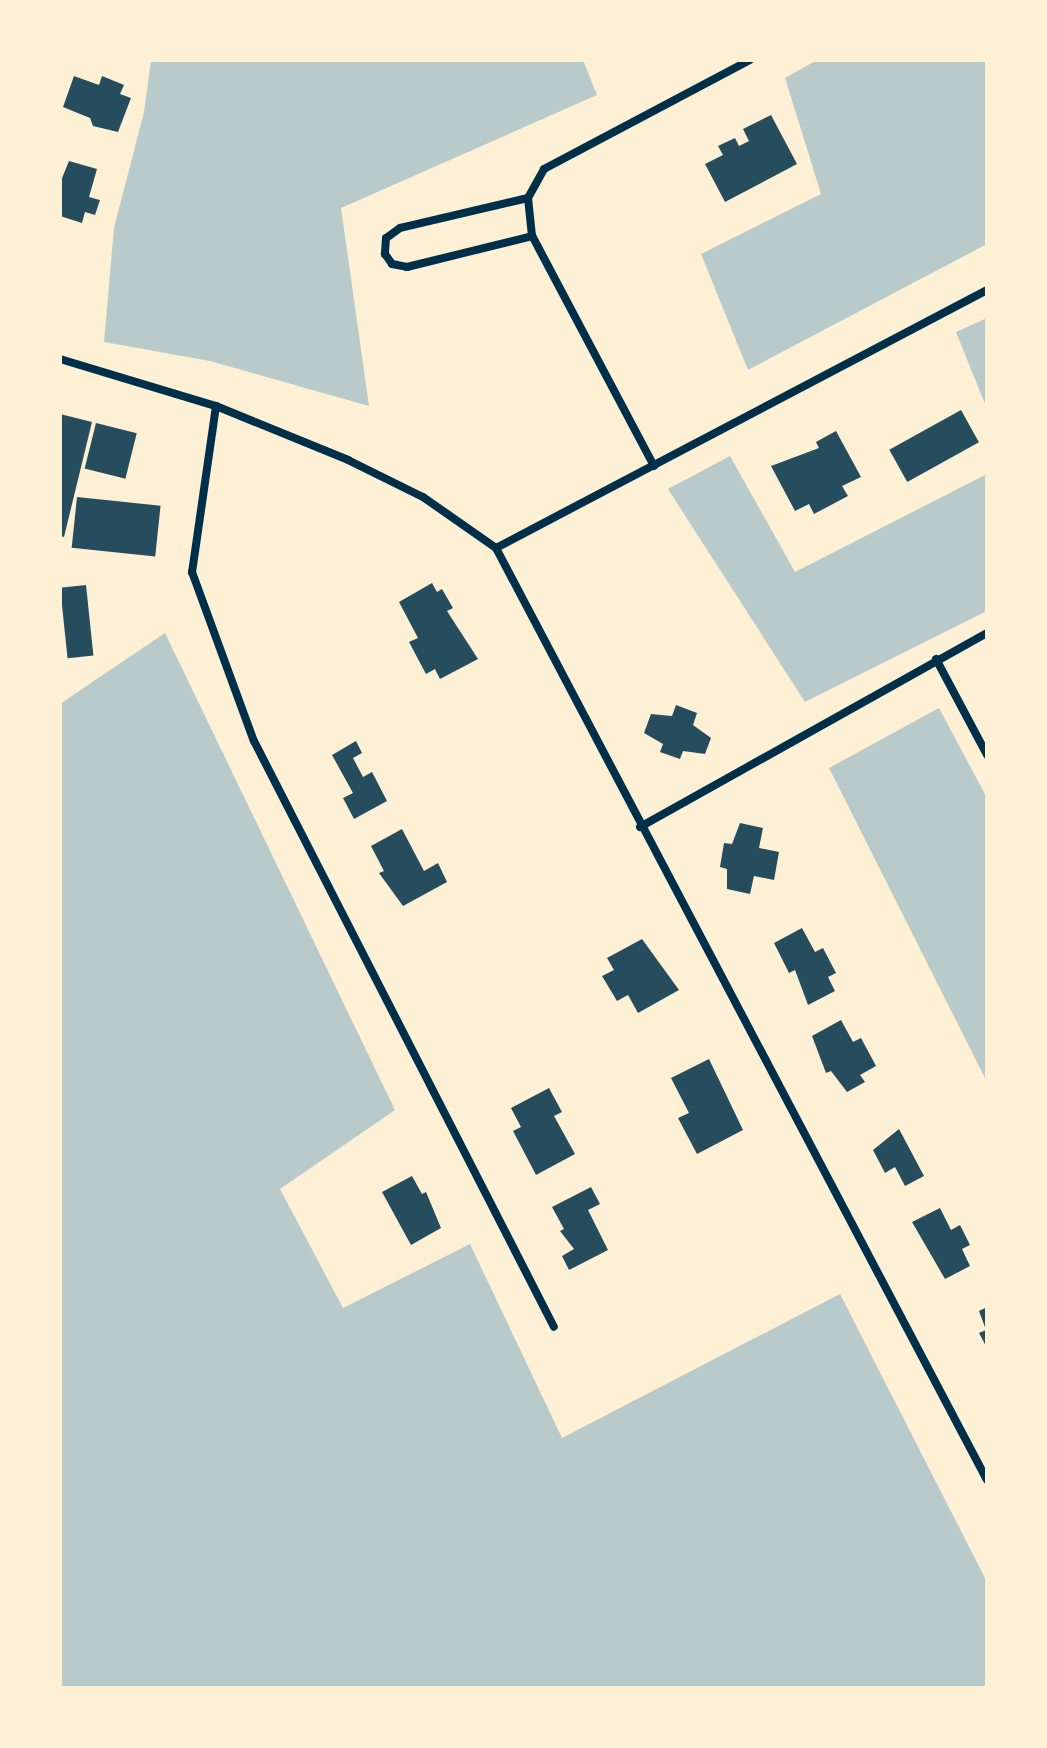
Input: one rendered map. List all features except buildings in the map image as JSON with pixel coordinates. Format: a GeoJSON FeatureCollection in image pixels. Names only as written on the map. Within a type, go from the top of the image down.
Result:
{"type":"FeatureCollection","features":[{"type":"Feature","properties":{"kind":"street"},"geometry":{"type":"LineString","coordinates":[[654,466],[532,236],[528,198],[544,169],[750,60]]}},
{"type":"Feature","properties":{"kind":"street"},"geometry":{"type":"LineString","coordinates":[[528,198],[400,228],[386,238],[385,254],[392,264],[407,267],[532,236]]}},
{"type":"Feature","properties":{"kind":"street"},"geometry":{"type":"LineString","coordinates":[[496,548],[987,290]]}},
{"type":"Feature","properties":{"kind":"street"},"geometry":{"type":"LineString","coordinates":[[60,359],[216,406],[423,497],[496,548],[640,827],[987,1480]]}},
{"type":"Feature","properties":{"kind":"street"},"geometry":{"type":"LineString","coordinates":[[216,406],[192,572],[254,741],[554,1327]]}},
{"type":"Feature","properties":{"kind":"street"},"geometry":{"type":"LineString","coordinates":[[640,827],[987,633]]}},
{"type":"Feature","properties":{"kind":"street"},"geometry":{"type":"LineString","coordinates":[[936,659],[987,755]]}},
{"type":"Feature","properties":{"kind":"shaded area"},"geometry":{"type":"Polygon","coordinates":[[[151,60],[583,60],[597,95],[341,208],[369,406],[210,361],[104,342],[114,228],[144,112],[151,60]]]}},
{"type":"Feature","properties":{"kind":"shaded area"},"geometry":{"type":"Polygon","coordinates":[[[817,60],[987,60],[987,244],[748,370],[701,254],[821,194],[785,78],[817,60]]]}},
{"type":"Feature","properties":{"kind":"shaded area"},"geometry":{"type":"Polygon","coordinates":[[[987,318],[987,409],[956,332],[987,318]]]}},
{"type":"Feature","properties":{"kind":"shaded area"},"geometry":{"type":"Polygon","coordinates":[[[730,456],[795,572],[987,474],[987,611],[805,702],[668,489],[730,456]]]}},
{"type":"Feature","properties":{"kind":"shaded area"},"geometry":{"type":"Polygon","coordinates":[[[165,633],[395,1110],[280,1189],[343,1308],[470,1244],[562,1438],[840,1294],[987,1582],[987,1688],[60,1688],[60,704],[165,633]]]}},
{"type":"Feature","properties":{"kind":"shaded area"},"geometry":{"type":"Polygon","coordinates":[[[939,708],[987,798],[987,1082],[829,768],[939,708]]]}}]}
